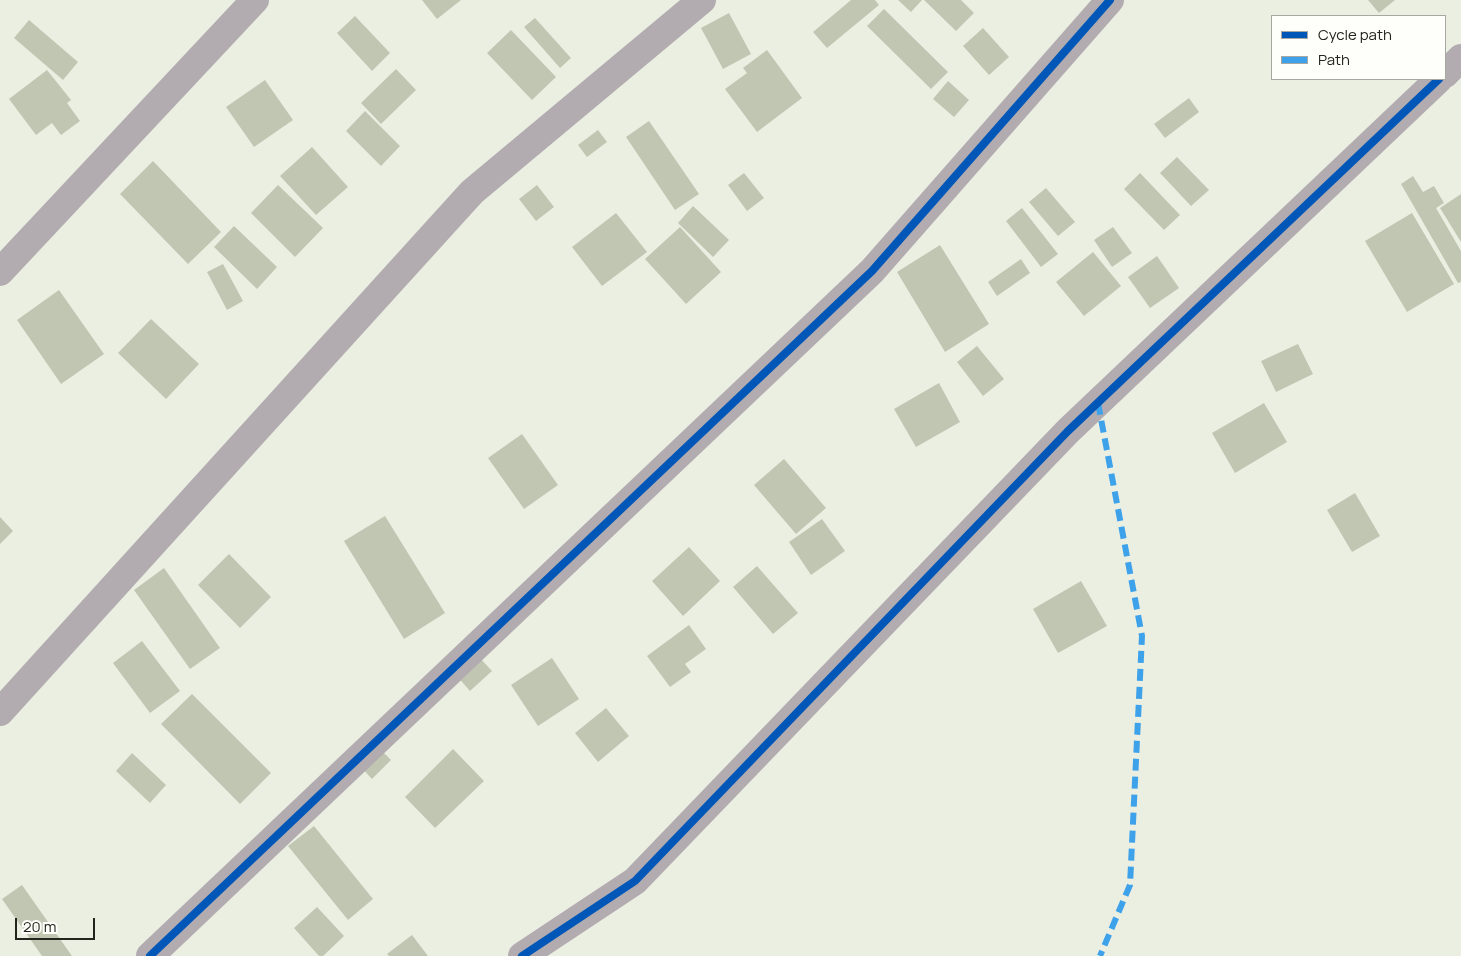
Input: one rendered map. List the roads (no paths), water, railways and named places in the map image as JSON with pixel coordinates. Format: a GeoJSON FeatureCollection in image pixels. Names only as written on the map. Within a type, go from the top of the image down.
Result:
{"type":"FeatureCollection","features":[{"type":"Feature","properties":{"kind":"street"},"geometry":{"type":"LineString","coordinates":[[0,272],[255,0]]}},
{"type":"Feature","properties":{"kind":"street"},"geometry":{"type":"LineString","coordinates":[[0,712],[472,192],[702,0]]}},
{"type":"Feature","properties":{"kind":"street"},"geometry":{"type":"LineString","coordinates":[[150,956],[872,271],[1110,0]]}},
{"type":"Feature","properties":{"kind":"street"},"geometry":{"type":"LineString","coordinates":[[1446,73],[1461,58]]}},
{"type":"Feature","properties":{"kind":"street"},"geometry":{"type":"LineString","coordinates":[[522,956],[635,881],[1068,431],[1438,80]]}}]}
